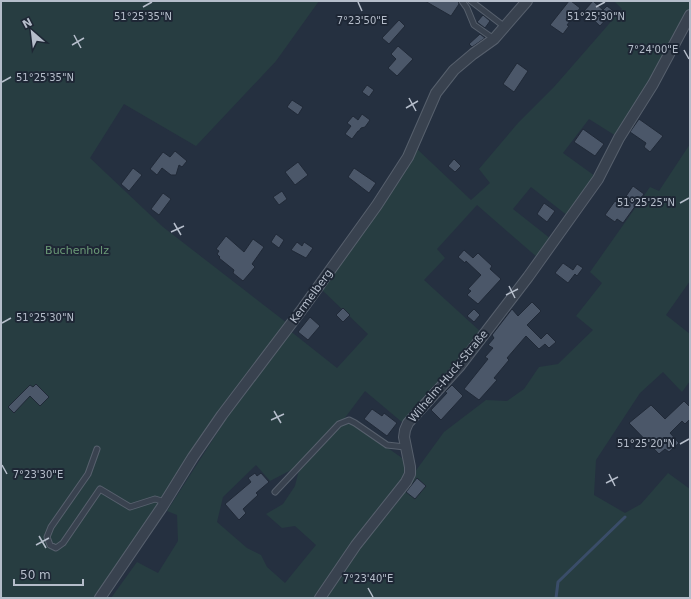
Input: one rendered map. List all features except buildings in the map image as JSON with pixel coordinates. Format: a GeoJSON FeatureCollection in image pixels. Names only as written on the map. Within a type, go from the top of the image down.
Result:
{"type":"FeatureCollection","features":[{"type":"Feature","properties":{"kind":"street","name":"Kermelberg"},"geometry":{"type":"LineString","coordinates":[[100,598],[222,415],[303,308],[377,204],[408,157],[436,94],[454,70],[472,54],[494,39],[527,1]]}},
{"type":"Feature","properties":{"kind":"street","name":"Wilhelm-Huck-Straße"},"geometry":{"type":"LineString","coordinates":[[320,598],[356,545],[406,482],[410,474],[404,437],[408,423],[459,366],[528,277],[598,179],[619,138],[653,84],[690,15]]}},
{"type":"Feature","properties":{"kind":"lane"},"geometry":{"type":"LineString","coordinates":[[462,1],[467,8],[474,25],[494,39]]}},
{"type":"Feature","properties":{"kind":"lane"},"geometry":{"type":"LineString","coordinates":[[471,1],[505,27]]}},
{"type":"Feature","properties":{"kind":"lane"},"geometry":{"type":"LineString","coordinates":[[275,492],[339,424],[344,421],[349,420],[356,423],[387,445],[405,447]]}},
{"type":"Feature","properties":{"kind":"lane"},"geometry":{"type":"LineString","coordinates":[[97,449],[88,474],[51,527],[47,538],[50,545],[56,548],[63,544],[100,489],[130,507],[155,499],[165,502]]}},
{"type":"Feature","properties":{"kind":"green space","name":"Buchenholz"},"geometry":{"type":"Polygon","coordinates":[[[1,1],[319,1],[276,61],[196,146],[124,104],[90,158],[163,227],[287,323],[96,598],[1,598],[1,1]]]}},
{"type":"Feature","properties":{"kind":"green space"},"geometry":{"type":"Polygon","coordinates":[[[614,1],[690,1],[690,9],[651,82],[616,136],[589,119],[563,153],[595,176],[568,216],[531,187],[513,209],[551,239],[538,258],[477,205],[437,249],[445,258],[424,280],[482,333],[457,365],[403,423],[365,391],[344,419],[338,422],[295,468],[270,481],[256,465],[223,497],[217,522],[247,548],[261,555],[267,567],[285,583],[316,545],[295,526],[282,528],[266,514],[283,504],[295,486],[299,470],[340,426],[349,422],[354,424],[402,458],[406,468],[403,481],[317,598],[111,598],[137,562],[158,573],[178,541],[177,515],[167,511],[244,391],[289,330],[337,368],[368,334],[320,288],[416,148],[471,200],[490,183],[479,169],[518,123],[554,87],[622,9],[614,1]]]}},
{"type":"Feature","properties":{"kind":"green space"},"geometry":{"type":"Polygon","coordinates":[[[690,144],[690,281],[666,315],[690,334],[690,381],[682,392],[663,372],[640,393],[596,460],[594,495],[625,513],[641,504],[668,473],[690,489],[690,598],[323,598],[444,432],[486,400],[507,401],[524,389],[539,367],[558,364],[593,330],[576,316],[602,283],[590,272],[650,187],[659,191],[690,144]]]}},
{"type":"Feature","properties":{"kind":"waterway"},"geometry":{"type":"LineString","coordinates":[[556,598],[558,582],[625,517]]}}]}
